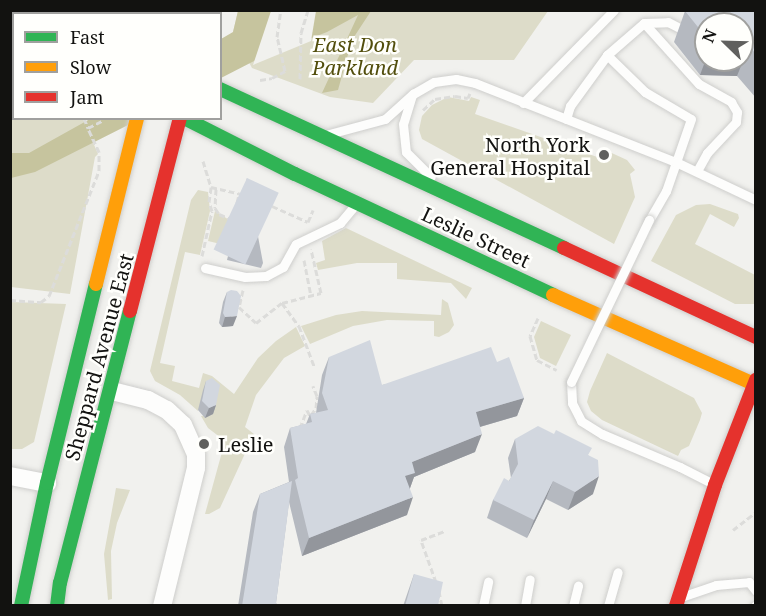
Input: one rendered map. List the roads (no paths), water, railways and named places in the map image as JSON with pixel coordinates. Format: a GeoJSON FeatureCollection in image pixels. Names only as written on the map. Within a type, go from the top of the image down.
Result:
{"type":"FeatureCollection","features":[{"type":"Feature","properties":{"kind":"main road","name":"Leslie Street"},"geometry":{"type":"LineString","coordinates":[[222,90],[445,191],[756,337]]}},
{"type":"Feature","properties":{"kind":"main road","name":"Sheppard Avenue East"},"geometry":{"type":"LineString","coordinates":[[21,606],[47,483],[137,120]]}},
{"type":"Feature","properties":{"kind":"main road","name":"Sheppard Avenue East"},"geometry":{"type":"LineString","coordinates":[[57,606],[60,583],[181,120]]}},
{"type":"Feature","properties":{"kind":"main road","name":"Leslie Street"},"geometry":{"type":"LineString","coordinates":[[186,120],[356,203],[599,316],[755,383]]}},
{"type":"Feature","properties":{"kind":"main road"},"geometry":{"type":"LineString","coordinates":[[677,601],[715,486],[755,383]]}},
{"type":"Feature","properties":{"kind":"street"},"geometry":{"type":"LineString","coordinates":[[112,391],[147,400],[167,410],[183,425],[196,454],[196,468],[162,606]]}},
{"type":"Feature","properties":{"kind":"street"},"geometry":{"type":"LineString","coordinates":[[10,476],[47,483]]}},
{"type":"Feature","properties":{"kind":"lane"},"geometry":{"type":"LineString","coordinates":[[523,103],[614,10]]}},
{"type":"Feature","properties":{"kind":"lane"},"geometry":{"type":"LineString","coordinates":[[566,119],[570,106],[608,55],[644,23],[668,22],[681,28]]}},
{"type":"Feature","properties":{"kind":"lane"},"geometry":{"type":"LineString","coordinates":[[644,23],[699,84],[731,102],[737,112],[736,122],[707,153],[697,171]]}},
{"type":"Feature","properties":{"kind":"lane"},"geometry":{"type":"LineString","coordinates":[[608,55],[645,92],[692,119],[666,191],[649,220],[571,382],[572,403],[581,421],[602,434],[680,467],[715,486]]}},
{"type":"Feature","properties":{"kind":"lane"},"geometry":{"type":"LineString","coordinates":[[321,136],[385,119],[413,94],[434,82],[456,79],[475,83],[676,162],[756,200]]}},
{"type":"Feature","properties":{"kind":"lane"},"geometry":{"type":"LineString","coordinates":[[413,94],[403,124],[406,152],[445,191]]}},
{"type":"Feature","properties":{"kind":"lane"},"geometry":{"type":"LineString","coordinates":[[205,268],[245,278],[266,276],[283,267],[296,244],[310,240],[340,223],[356,203]]}},
{"type":"Feature","properties":{"kind":"lane"},"geometry":{"type":"LineString","coordinates":[[608,606],[618,572]]}},
{"type":"Feature","properties":{"kind":"lane"},"geometry":{"type":"LineString","coordinates":[[525,606],[530,579]]}},
{"type":"Feature","properties":{"kind":"lane"},"geometry":{"type":"LineString","coordinates":[[483,606],[488,582]]}},
{"type":"Feature","properties":{"kind":"lane"},"geometry":{"type":"LineString","coordinates":[[677,601],[716,585],[749,582],[756,591]]}},
{"type":"Feature","properties":{"kind":"lane"},"geometry":{"type":"LineString","coordinates":[[573,606],[578,586]]}},
{"type":"Feature","properties":{"kind":"lane"},"geometry":{"type":"LineString","coordinates":[[677,601],[690,606]]}},
{"type":"Feature","properties":{"kind":"place","name":"North York General Hospital"},"geometry":{"type":"Point","coordinates":[604,155]}},
{"type":"Feature","properties":{"kind":"place","name":"Leslie"},"geometry":{"type":"Point","coordinates":[204,444]}},
{"type":"Feature","properties":{"kind":"park label","name":"East Don Parkland"},"geometry":{"type":"Point","coordinates":[355,56]}}]}
